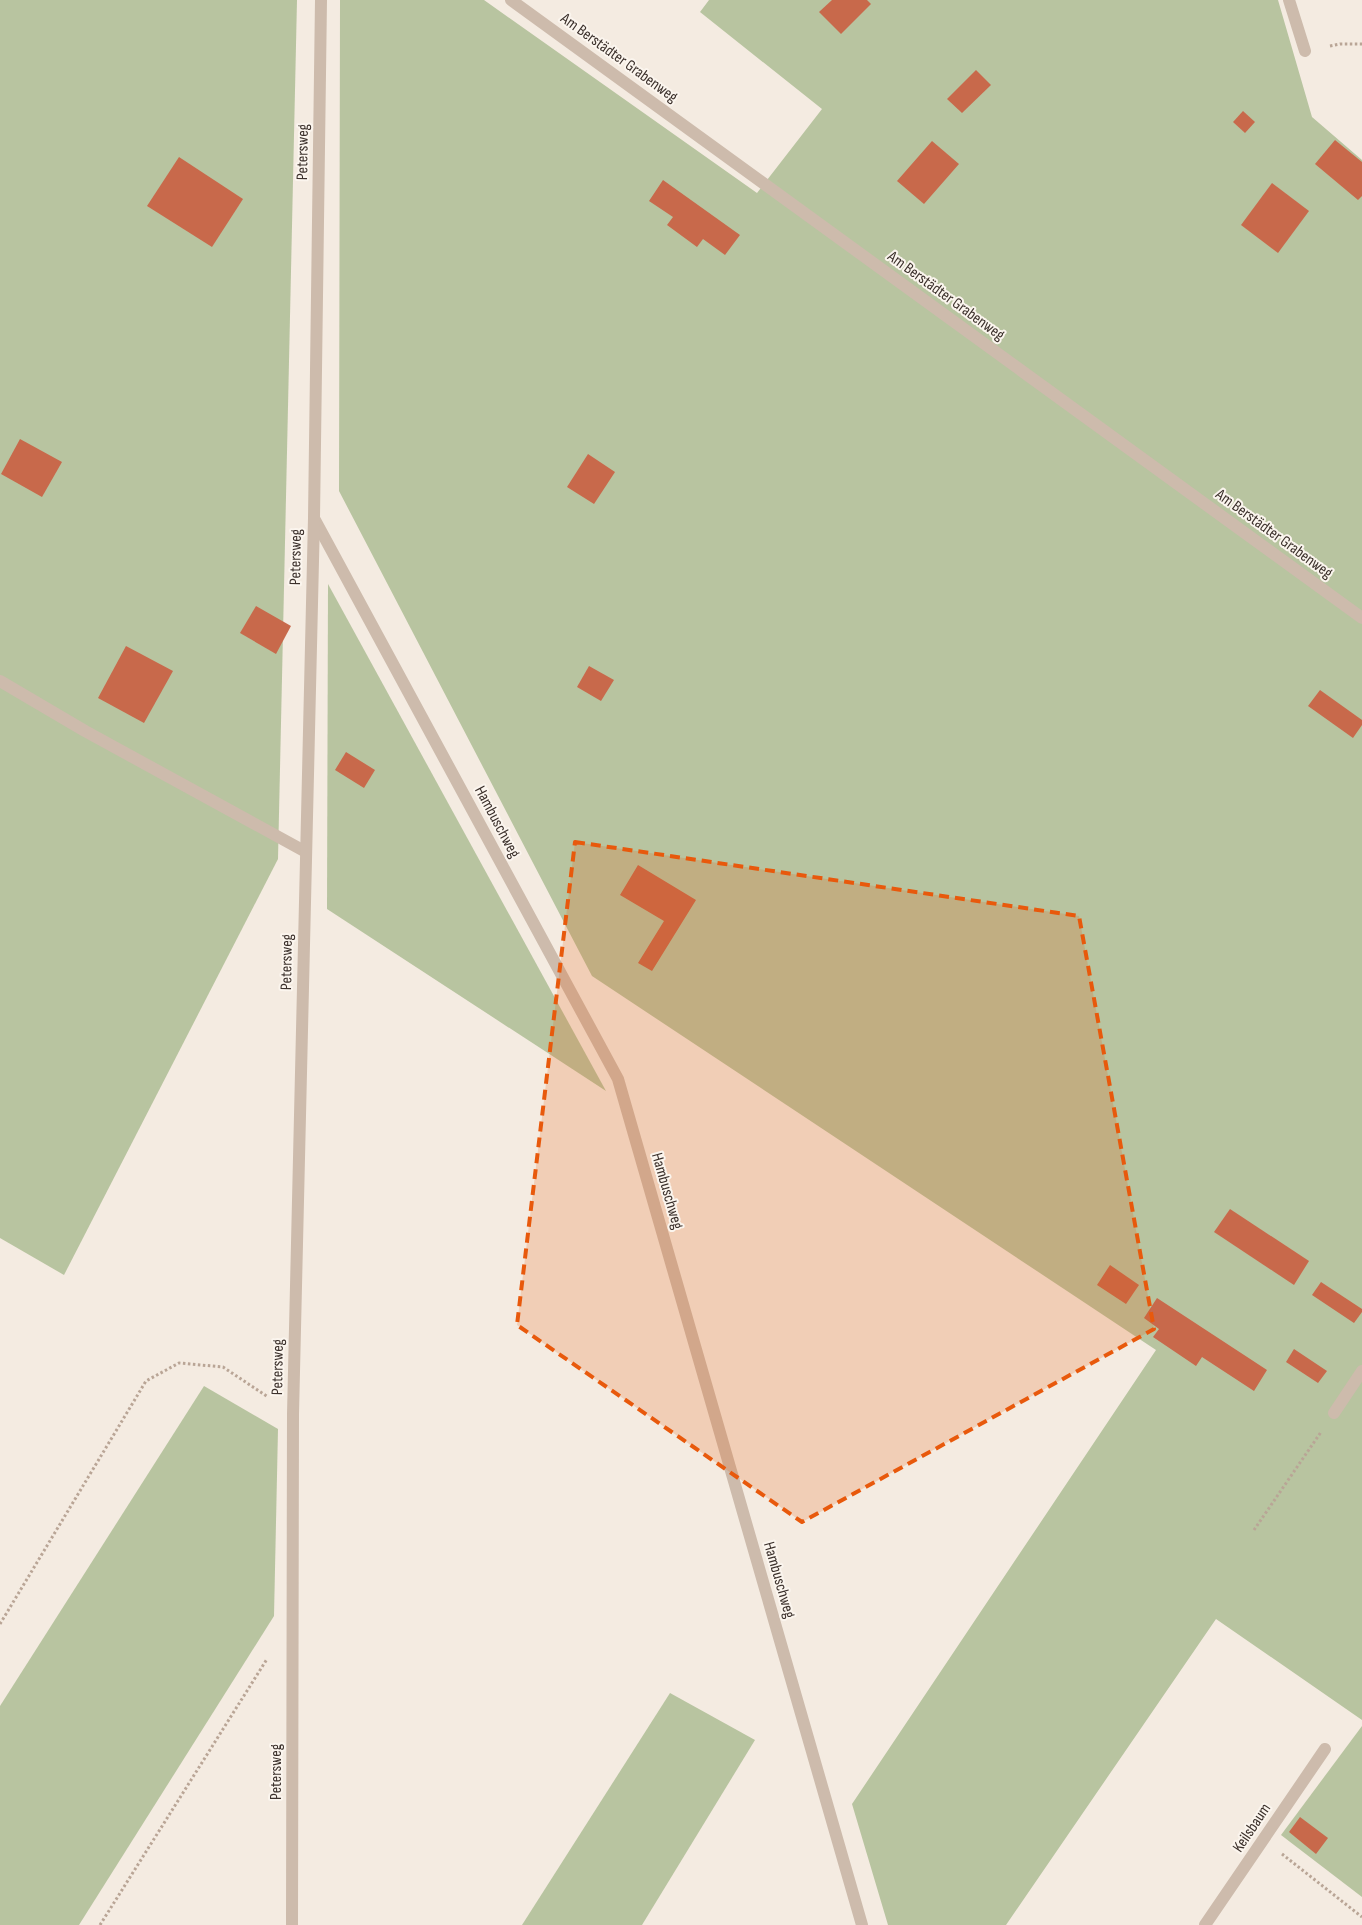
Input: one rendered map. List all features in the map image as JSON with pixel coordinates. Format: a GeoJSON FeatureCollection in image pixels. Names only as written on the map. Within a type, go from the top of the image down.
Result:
{"type":"FeatureCollection","features":[{"type":"Feature","properties":{"kind":"street","name":"Petersweg"},"geometry":{"type":"LineString","coordinates":[[292,1925],[293,1414],[314,518],[321,0]]}},
{"type":"Feature","properties":{"kind":"street","name":"Am Berstädter Grabenweg"},"geometry":{"type":"LineString","coordinates":[[511,0],[1362,618]]}},
{"type":"Feature","properties":{"kind":"street"},"geometry":{"type":"LineString","coordinates":[[1289,0],[1305,51]]}},
{"type":"Feature","properties":{"kind":"street","name":"Hambuschweg"},"geometry":{"type":"LineString","coordinates":[[314,518],[618,1079],[862,1925]]}},
{"type":"Feature","properties":{"kind":"street"},"geometry":{"type":"LineString","coordinates":[[0,681],[85,731],[306,852]]}},
{"type":"Feature","properties":{"kind":"street"},"geometry":{"type":"LineString","coordinates":[[1334,1413],[1362,1370]]}},
{"type":"Feature","properties":{"kind":"street","name":"Keilsbaum"},"geometry":{"type":"LineString","coordinates":[[1205,1925],[1326,1749]]}},
{"type":"Feature","properties":{"kind":"path"},"geometry":{"type":"LineString","coordinates":[[1305,51],[1340,44],[1362,44]]}},
{"type":"Feature","properties":{"kind":"path"},"geometry":{"type":"LineString","coordinates":[[0,1624],[146,1381],[179,1362],[223,1367],[293,1414]]}},
{"type":"Feature","properties":{"kind":"path"},"geometry":{"type":"LineString","coordinates":[[1254,1530],[1334,1413]]}},
{"type":"Feature","properties":{"kind":"path"},"geometry":{"type":"LineString","coordinates":[[100,1925],[292,1618]]}},
{"type":"Feature","properties":{"kind":"path"},"geometry":{"type":"LineString","coordinates":[[1264,1839],[1362,1917]]}},
{"type":"Feature","properties":{"kind":"highlighted area"},"geometry":{"type":"Polygon","coordinates":[[[575,842],[1079,916],[1154,1329],[802,1522],[517,1325],[575,842]]]}},
{"type":"Feature","properties":{"kind":"green space"},"geometry":{"type":"Polygon","coordinates":[[[0,0],[297,0],[278,859],[64,1275],[0,1238],[0,0]]]}},
{"type":"Feature","properties":{"kind":"green space"},"geometry":{"type":"Polygon","coordinates":[[[340,0],[484,0],[757,193],[822,109],[700,12],[709,0],[1278,0],[1312,117],[1362,160],[1362,1720],[1216,1619],[1006,1925],[888,1925],[852,1804],[1156,1350],[592,976],[339,491],[340,0]]]}},
{"type":"Feature","properties":{"kind":"green space"},"geometry":{"type":"Polygon","coordinates":[[[328,584],[606,1091],[327,909],[328,584]]]}},
{"type":"Feature","properties":{"kind":"green space"},"geometry":{"type":"Polygon","coordinates":[[[204,1386],[278,1429],[274,1616],[79,1925],[0,1925],[0,1706],[204,1386]]]}},
{"type":"Feature","properties":{"kind":"green space"},"geometry":{"type":"Polygon","coordinates":[[[670,1693],[755,1740],[642,1925],[522,1925],[670,1693]]]}},
{"type":"Feature","properties":{"kind":"green space"},"geometry":{"type":"Polygon","coordinates":[[[1362,1726],[1362,1897],[1281,1835],[1362,1726]]]}},
{"type":"Feature","properties":{"kind":"building"},"geometry":{"type":"Polygon","coordinates":[[[832,0],[867,0],[871,4],[841,34],[819,12],[832,0]]]}},
{"type":"Feature","properties":{"kind":"building"},"geometry":{"type":"Polygon","coordinates":[[[976,70],[991,85],[962,113],[947,99],[976,70]]]}},
{"type":"Feature","properties":{"kind":"building"},"geometry":{"type":"Polygon","coordinates":[[[1243,111],[1255,122],[1245,133],[1233,122],[1243,111]]]}},
{"type":"Feature","properties":{"kind":"building"},"geometry":{"type":"Polygon","coordinates":[[[1335,140],[1362,162],[1362,196],[1358,200],[1315,164],[1335,140]]]}},
{"type":"Feature","properties":{"kind":"building"},"geometry":{"type":"Polygon","coordinates":[[[932,141],[959,164],[924,204],[897,181],[932,141]]]}},
{"type":"Feature","properties":{"kind":"building"},"geometry":{"type":"Polygon","coordinates":[[[179,157],[243,199],[212,247],[147,206],[179,157]]]}},
{"type":"Feature","properties":{"kind":"building"},"geometry":{"type":"Polygon","coordinates":[[[663,180],[740,235],[725,255],[703,239],[697,247],[667,225],[673,217],[649,201],[663,180]]]}},
{"type":"Feature","properties":{"kind":"building"},"geometry":{"type":"Polygon","coordinates":[[[1272,183],[1309,211],[1278,253],[1241,225],[1272,183]]]}},
{"type":"Feature","properties":{"kind":"building"},"geometry":{"type":"Polygon","coordinates":[[[20,439],[62,462],[42,497],[1,474],[20,439]]]}},
{"type":"Feature","properties":{"kind":"building"},"geometry":{"type":"Polygon","coordinates":[[[588,454],[615,472],[594,504],[567,487],[588,454]]]}},
{"type":"Feature","properties":{"kind":"building"},"geometry":{"type":"Polygon","coordinates":[[[256,606],[291,626],[276,654],[240,633],[256,606]]]}},
{"type":"Feature","properties":{"kind":"building"},"geometry":{"type":"Polygon","coordinates":[[[126,646],[173,671],[144,723],[98,698],[126,646]]]}},
{"type":"Feature","properties":{"kind":"building"},"geometry":{"type":"Polygon","coordinates":[[[589,666],[614,680],[601,701],[577,687],[589,666]]]}},
{"type":"Feature","properties":{"kind":"building"},"geometry":{"type":"Polygon","coordinates":[[[1320,690],[1362,720],[1362,725],[1353,738],[1308,706],[1320,690]]]}},
{"type":"Feature","properties":{"kind":"building"},"geometry":{"type":"Polygon","coordinates":[[[346,752],[375,770],[364,788],[335,770],[346,752]]]}},
{"type":"Feature","properties":{"kind":"building"},"geometry":{"type":"Polygon","coordinates":[[[638,865],[696,900],[652,971],[638,963],[664,921],[620,895],[638,865]]]}},
{"type":"Feature","properties":{"kind":"building"},"geometry":{"type":"Polygon","coordinates":[[[1230,1209],[1309,1261],[1294,1285],[1214,1232],[1230,1209]]]}},
{"type":"Feature","properties":{"kind":"building"},"geometry":{"type":"Polygon","coordinates":[[[1110,1265],[1139,1285],[1126,1304],[1097,1285],[1110,1265]]]}},
{"type":"Feature","properties":{"kind":"building"},"geometry":{"type":"Polygon","coordinates":[[[1321,1282],[1362,1309],[1354,1323],[1312,1295],[1321,1282]]]}},
{"type":"Feature","properties":{"kind":"building"},"geometry":{"type":"Polygon","coordinates":[[[1157,1298],[1267,1370],[1254,1391],[1202,1357],[1196,1366],[1153,1337],[1159,1329],[1144,1318],[1157,1298]]]}},
{"type":"Feature","properties":{"kind":"building"},"geometry":{"type":"Polygon","coordinates":[[[1294,1349],[1327,1371],[1318,1383],[1286,1362],[1294,1349]]]}},
{"type":"Feature","properties":{"kind":"building"},"geometry":{"type":"Polygon","coordinates":[[[1300,1817],[1328,1838],[1316,1854],[1289,1832],[1300,1817]]]}}]}
